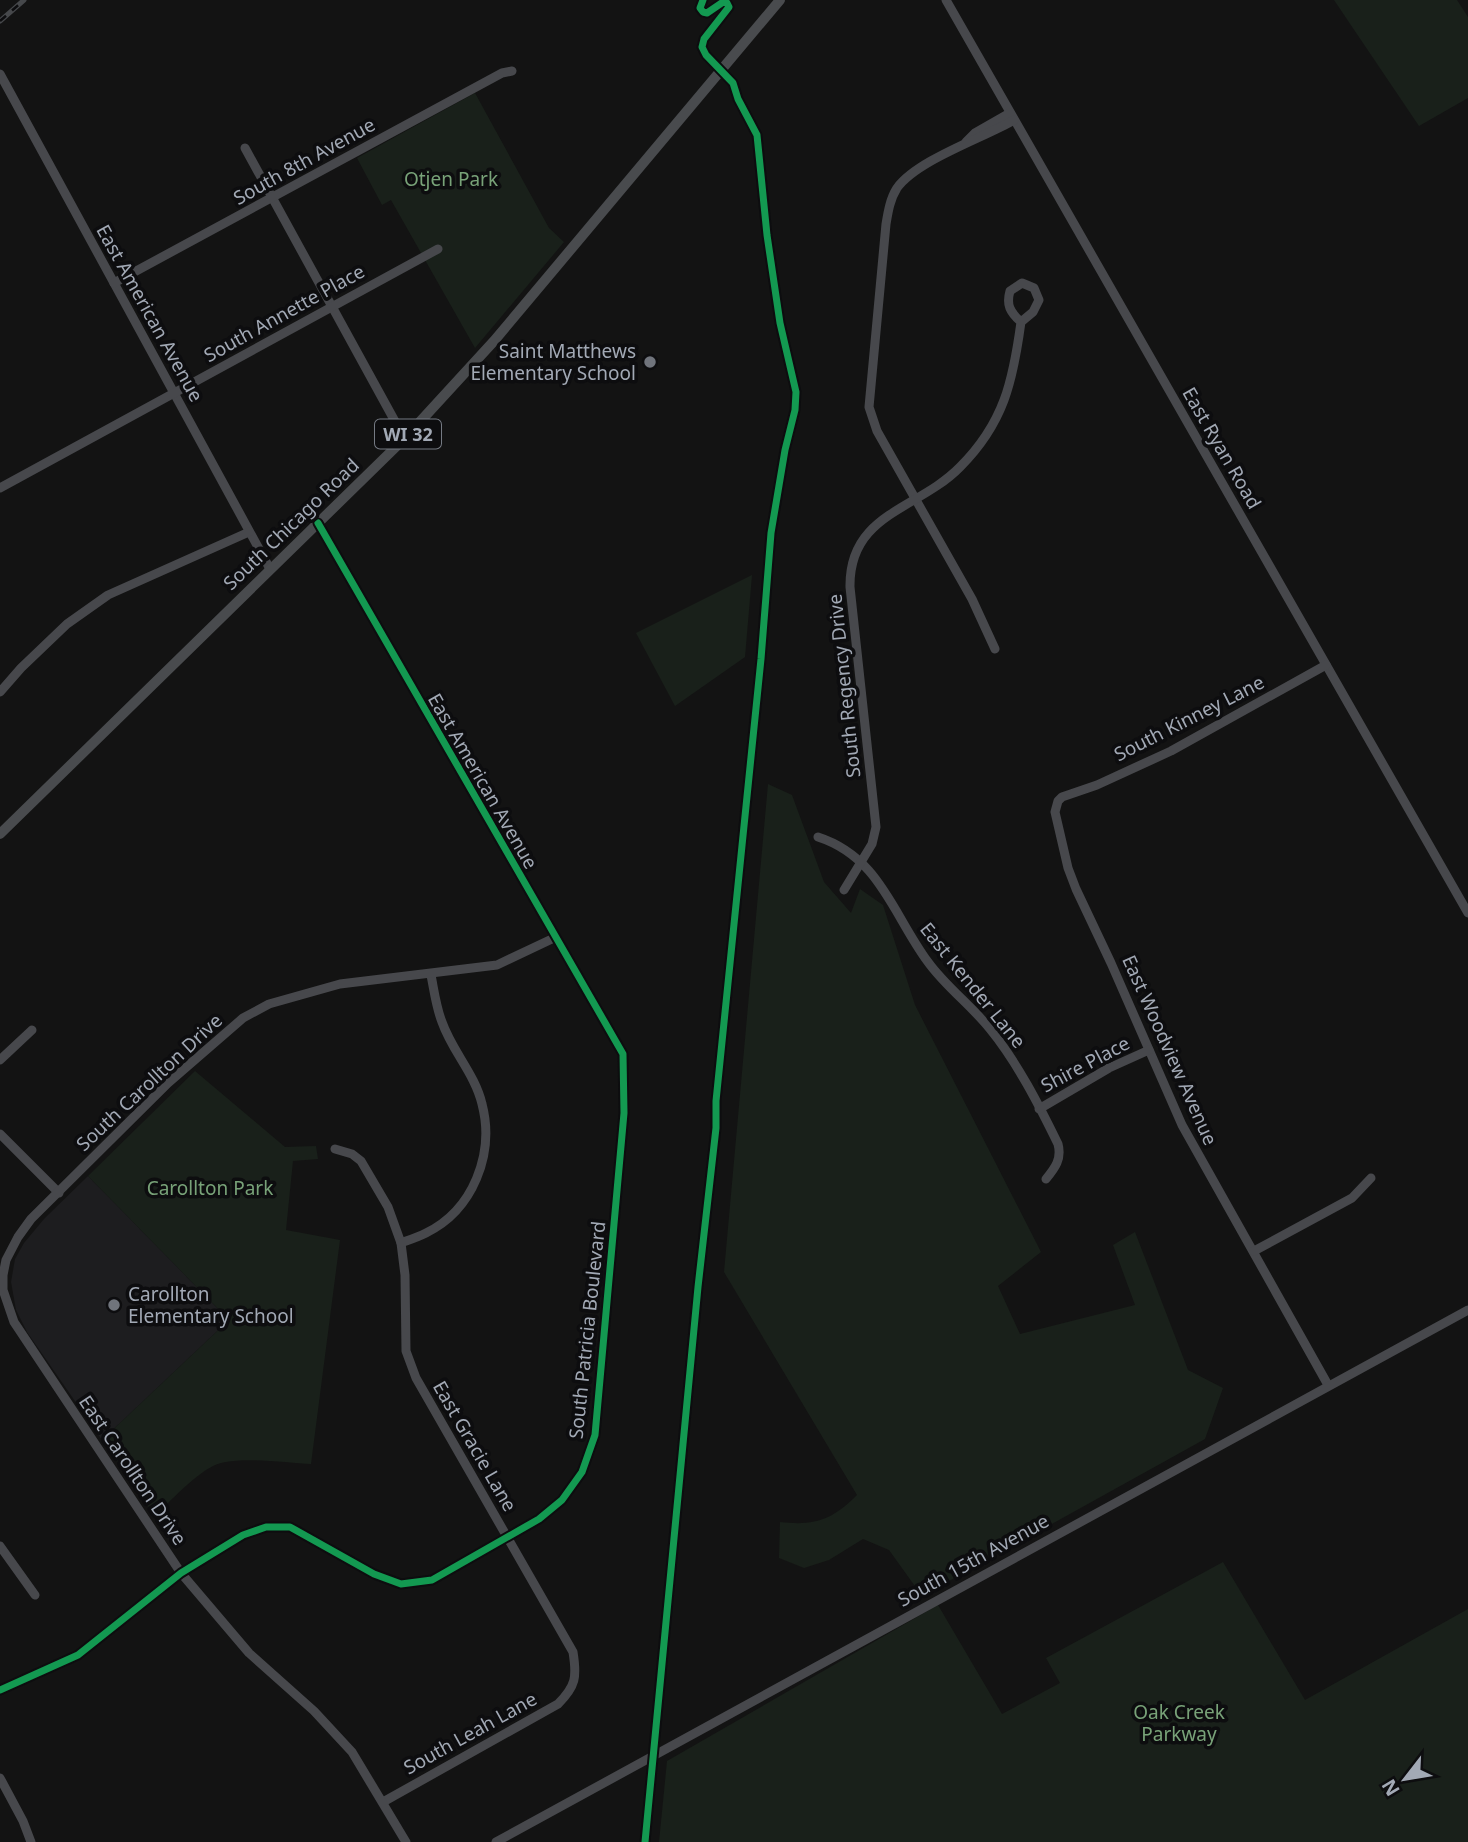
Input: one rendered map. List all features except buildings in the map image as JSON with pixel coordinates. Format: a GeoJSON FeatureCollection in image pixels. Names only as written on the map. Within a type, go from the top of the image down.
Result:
{"type":"FeatureCollection","features":[{"type":"Feature","properties":{"kind":"main road","name":"South Chicago Road"},"geometry":{"type":"LineString","coordinates":[[0,834],[406,437],[494,341],[780,0]]}},
{"type":"Feature","properties":{"kind":"street","name":"East Ryan Road"},"geometry":{"type":"LineString","coordinates":[[946,0],[1468,913]]}},
{"type":"Feature","properties":{"kind":"street","name":"South 8th Avenue"},"geometry":{"type":"LineString","coordinates":[[114,283],[502,73],[512,71]]}},
{"type":"Feature","properties":{"kind":"street","name":"East American Avenue"},"geometry":{"type":"LineString","coordinates":[[0,74],[270,569]]}},
{"type":"Feature","properties":{"kind":"street"},"geometry":{"type":"LineString","coordinates":[[995,649],[978,611],[877,431],[869,407],[886,224],[896,191],[919,170],[965,144],[975,133],[1012,117]]}},
{"type":"Feature","properties":{"kind":"street"},"geometry":{"type":"LineString","coordinates":[[245,148],[406,437]]}},
{"type":"Feature","properties":{"kind":"street","name":"South Annette Place"},"geometry":{"type":"LineString","coordinates":[[0,488],[438,250]]}},
{"type":"Feature","properties":{"kind":"street","name":"South Regency Drive"},"geometry":{"type":"LineString","coordinates":[[844,890],[862,863],[874,836],[875,808],[850,572],[855,553],[870,529],[939,485],[961,467],[991,426],[1013,376],[1021,322]]}},
{"type":"Feature","properties":{"kind":"street","name":"East American Avenue"},"geometry":{"type":"LineString","coordinates":[[318,523],[623,1054]]}},
{"type":"Feature","properties":{"kind":"street"},"geometry":{"type":"LineString","coordinates":[[0,692],[60,630],[108,595],[248,532]]}},
{"type":"Feature","properties":{"kind":"street","name":"South Kinney Lane"},"geometry":{"type":"LineString","coordinates":[[1066,795],[1097,785],[1171,751],[1326,665]]}},
{"type":"Feature","properties":{"kind":"street","name":"East Woodview Avenue"},"geometry":{"type":"LineString","coordinates":[[1066,795],[1058,801],[1055,811],[1068,868],[1182,1125],[1328,1385]]}},
{"type":"Feature","properties":{"kind":"street","name":"East Kender Lane"},"geometry":{"type":"LineString","coordinates":[[818,837],[842,847],[862,863],[879,882],[933,969],[1000,1042],[1039,1108],[1060,1151],[1058,1161],[1046,1179]]}},
{"type":"Feature","properties":{"kind":"street","name":"South Carollton Drive"},"geometry":{"type":"LineString","coordinates":[[58,1193],[168,1083],[243,1017],[269,1004],[340,984],[497,965],[554,938]]}},
{"type":"Feature","properties":{"kind":"street"},"geometry":{"type":"LineString","coordinates":[[401,1243],[429,1232],[459,1208],[478,1181],[486,1142],[483,1106],[473,1077],[442,1023],[430,975]]}},
{"type":"Feature","properties":{"kind":"street"},"geometry":{"type":"LineString","coordinates":[[0,1060],[32,1030]]}},
{"type":"Feature","properties":{"kind":"street","name":"Shire Place"},"geometry":{"type":"LineString","coordinates":[[1039,1108],[1109,1068],[1149,1050]]}},
{"type":"Feature","properties":{"kind":"street","name":"South Patricia Boulevard"},"geometry":{"type":"LineString","coordinates":[[0,1690],[78,1655],[181,1573],[243,1535],[266,1527],[290,1527],[374,1574],[401,1584],[432,1580],[540,1519],[562,1500],[582,1472],[595,1435],[624,1113],[623,1054]]}},
{"type":"Feature","properties":{"kind":"street"},"geometry":{"type":"LineString","coordinates":[[0,1134],[58,1193]]}},
{"type":"Feature","properties":{"kind":"street","name":"East Gracie Lane"},"geometry":{"type":"LineString","coordinates":[[335,1149],[352,1154],[361,1161],[388,1207],[401,1243],[405,1275],[406,1351],[416,1378],[573,1652],[576,1673],[570,1691]]}},
{"type":"Feature","properties":{"kind":"street"},"geometry":{"type":"LineString","coordinates":[[1254,1251],[1352,1198],[1371,1178]]}},
{"type":"Feature","properties":{"kind":"street","name":"East Carollton Drive"},"geometry":{"type":"LineString","coordinates":[[58,1193],[32,1219],[11,1249],[3,1275],[7,1307],[24,1338],[181,1573],[249,1653],[314,1711],[352,1752],[406,1842]]}},
{"type":"Feature","properties":{"kind":"street","name":"South 15th Avenue"},"geometry":{"type":"LineString","coordinates":[[496,1842],[1468,1310]]}},
{"type":"Feature","properties":{"kind":"street"},"geometry":{"type":"LineString","coordinates":[[0,1546],[35,1595]]}},
{"type":"Feature","properties":{"kind":"street","name":"South Leah Lane"},"geometry":{"type":"LineString","coordinates":[[383,1802],[558,1704],[570,1691]]}},
{"type":"Feature","properties":{"kind":"street"},"geometry":{"type":"LineString","coordinates":[[0,1778],[31,1842]]}},
{"type":"Feature","properties":{"kind":"shaded area","name":"Carollton Elementary School"},"geometry":{"type":"Polygon","coordinates":[[[88,1176],[229,1320],[102,1440],[27,1332],[16,1310],[11,1282],[15,1259],[24,1243],[44,1219],[88,1176]]]}},
{"type":"Feature","properties":{"kind":"green space"},"geometry":{"type":"Polygon","coordinates":[[[1334,0],[1457,0],[1468,17],[1468,98],[1419,126],[1334,0]]]}},
{"type":"Feature","properties":{"kind":"green space","name":"Otjen Park"},"geometry":{"type":"Polygon","coordinates":[[[475,93],[549,228],[564,242],[475,348],[391,200],[382,205],[357,158],[475,93]]]}},
{"type":"Feature","properties":{"kind":"green space"},"geometry":{"type":"Polygon","coordinates":[[[752,575],[745,657],[675,706],[636,633],[752,575]]]}},
{"type":"Feature","properties":{"kind":"green space"},"geometry":{"type":"Polygon","coordinates":[[[768,784],[792,795],[824,882],[851,913],[860,889],[883,905],[915,1005],[1041,1252],[998,1286],[1020,1334],[1135,1305],[1113,1245],[1135,1232],[1188,1370],[1223,1388],[1205,1439],[922,1596],[889,1550],[863,1539],[829,1560],[804,1568],[779,1558],[780,1522],[813,1522],[831,1516],[857,1495],[724,1272],[768,784]]]}},
{"type":"Feature","properties":{"kind":"green space","name":"Carollton Park"},"geometry":{"type":"Polygon","coordinates":[[[195,1071],[285,1147],[316,1146],[318,1159],[293,1161],[286,1230],[340,1240],[311,1464],[247,1460],[213,1466],[198,1476],[155,1516],[102,1440],[229,1320],[88,1176],[195,1071]]]}},
{"type":"Feature","properties":{"kind":"green space","name":"Oak Creek Parkway"},"geometry":{"type":"Polygon","coordinates":[[[1223,1562],[1305,1700],[1468,1609],[1468,1842],[659,1842],[667,1761],[938,1605],[1002,1714],[1060,1683],[1046,1658],[1223,1562]]]}},
{"type":"Feature","properties":{"kind":"railway"},"geometry":{"type":"LineString","coordinates":[[0,21],[24,0]]}},
{"type":"Feature","properties":{"kind":"cycle path"},"geometry":{"type":"LineString","coordinates":[[645,1842],[698,1287],[716,1128],[716,1101],[761,659],[771,533],[785,450],[795,410],[796,392],[780,323],[767,235],[757,135],[738,99],[733,83],[706,55],[702,47],[704,39],[729,7],[723,2],[707,13],[703,12],[700,8],[703,0]]}},
{"type":"Feature","properties":{"kind":"cycle path"},"geometry":{"type":"LineString","coordinates":[[0,1690],[78,1655],[181,1573],[243,1535],[266,1527],[290,1527],[374,1574],[401,1584],[432,1580],[539,1519],[562,1500],[582,1472],[595,1435],[624,1113],[623,1054],[318,523]]}},
{"type":"Feature","properties":{"kind":"place","name":"Saint Matthews Elementary School"},"geometry":{"type":"Point","coordinates":[650,362]}},
{"type":"Feature","properties":{"kind":"place","name":"Carollton Elementary School"},"geometry":{"type":"Point","coordinates":[114,1305]}}]}
